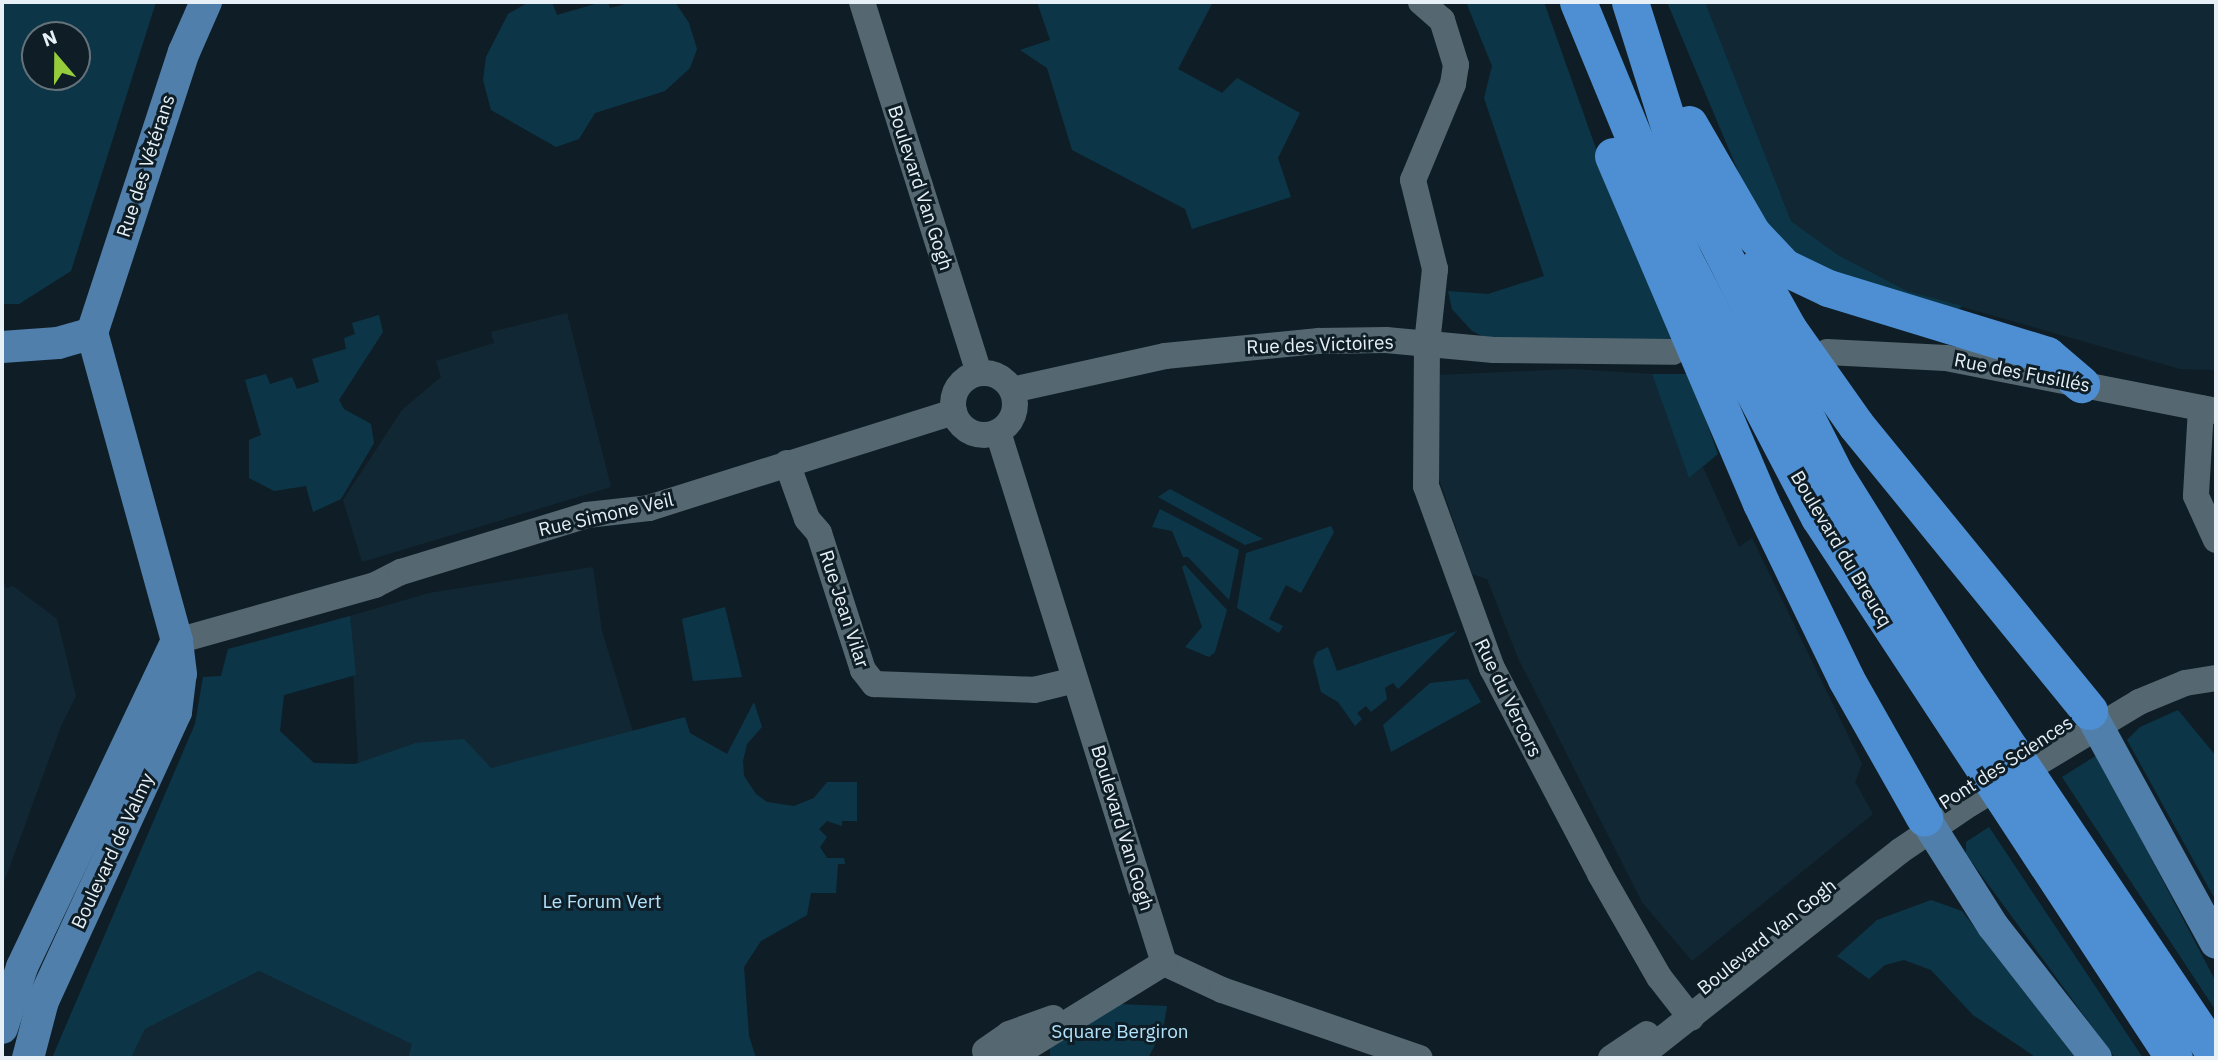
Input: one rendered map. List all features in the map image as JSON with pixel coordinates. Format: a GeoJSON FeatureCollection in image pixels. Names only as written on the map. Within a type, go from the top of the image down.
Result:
{"type":"FeatureCollection","features":[{"type":"Feature","properties":{"kind":"highway"},"geometry":{"type":"LineString","coordinates":[[1562,2],[1579,66],[1626,191],[1738,452],[1846,679],[1928,823]]}},
{"type":"Feature","properties":{"kind":"highway","name":"Boulevard du Breucq"},"geometry":{"type":"LineString","coordinates":[[1578,2],[1689,269],[1818,517],[2174,1058]]}},
{"type":"Feature","properties":{"kind":"highway"},"geometry":{"type":"LineString","coordinates":[[1635,16],[1704,154],[1773,303],[1822,381],[1985,588],[2094,718]]}},
{"type":"Feature","properties":{"kind":"highway","name":"Boulevard du Breucq"},"geometry":{"type":"LineString","coordinates":[[1635,16],[1672,136],[1707,222],[1836,475],[1959,673],[2216,1056]]}},
{"type":"Feature","properties":{"kind":"highway"},"geometry":{"type":"LineString","coordinates":[[1704,154],[1760,244],[1796,275],[2047,355],[2081,384]]}},
{"type":"Feature","properties":{"kind":"main road","name":"Rue des Vétérans"},"geometry":{"type":"LineString","coordinates":[[92,333],[184,52],[206,2]]}},
{"type":"Feature","properties":{"kind":"main road"},"geometry":{"type":"LineString","coordinates":[[2,330],[61,327],[92,333]]}},
{"type":"Feature","properties":{"kind":"main road"},"geometry":{"type":"LineString","coordinates":[[2,347],[58,343],[92,333]]}},
{"type":"Feature","properties":{"kind":"main road","name":"Boulevard de Valmy"},"geometry":{"type":"LineString","coordinates":[[28,1058],[43,1001],[176,712],[180,674],[177,641],[92,333]]}},
{"type":"Feature","properties":{"kind":"main road","name":"Boulevard de Valmy"},"geometry":{"type":"LineString","coordinates":[[3,1017],[177,641]]}},
{"type":"Feature","properties":{"kind":"main road"},"geometry":{"type":"LineString","coordinates":[[2094,718],[2216,943]]}},
{"type":"Feature","properties":{"kind":"main road"},"geometry":{"type":"LineString","coordinates":[[1928,823],[1993,926],[2096,1058]]}},
{"type":"Feature","properties":{"kind":"street","name":"Boulevard Van Gogh"},"geometry":{"type":"LineString","coordinates":[[862,2],[979,373]]}},
{"type":"Feature","properties":{"kind":"street","name":"Rue du Vercors"},"geometry":{"type":"LineString","coordinates":[[1421,2],[1442,19],[1457,65],[1453,84],[1414,169],[1414,189],[1435,269],[1427,344],[1426,486],[1478,638],[1581,840],[1659,977],[1686,1012]]}},
{"type":"Feature","properties":{"kind":"street","name":"Rue des Victoires"},"geometry":{"type":"LineString","coordinates":[[1012,390],[1132,362],[1219,350],[1353,339],[1494,350],[1673,352]]}},
{"type":"Feature","properties":{"kind":"street","name":"Rue des Fusillés"},"geometry":{"type":"LineString","coordinates":[[1827,352],[1919,355],[2208,409]]}},
{"type":"Feature","properties":{"kind":"street"},"geometry":{"type":"LineString","coordinates":[[979,373],[999,376],[1012,390],[1014,414],[998,432],[974,433],[961,426],[954,412],[959,385],[979,373]]}},
{"type":"Feature","properties":{"kind":"street"},"geometry":{"type":"LineString","coordinates":[[2208,409],[2196,496],[2216,540]]}},
{"type":"Feature","properties":{"kind":"street","name":"Rue Simone Veil"},"geometry":{"type":"LineString","coordinates":[[177,641],[375,585],[401,572],[576,518],[649,508],[954,412]]}},
{"type":"Feature","properties":{"kind":"street","name":"Boulevard Van Gogh"},"geometry":{"type":"LineString","coordinates":[[998,432],[1164,963]]}},
{"type":"Feature","properties":{"kind":"street","name":"Rue Jean Vilar"},"geometry":{"type":"LineString","coordinates":[[788,463],[807,519],[819,533],[863,670],[874,684],[1034,690],[1075,680]]}},
{"type":"Feature","properties":{"kind":"street","name":"Pont des Sciences"},"geometry":{"type":"LineString","coordinates":[[1928,823],[2042,747],[2094,718],[2153,695],[2216,678]]}},
{"type":"Feature","properties":{"kind":"street","name":"Boulevard Van Gogh"},"geometry":{"type":"LineString","coordinates":[[1638,1058],[1798,911],[1928,823]]}},
{"type":"Feature","properties":{"kind":"street"},"geometry":{"type":"LineString","coordinates":[[998,1055],[1009,1034],[1091,1005],[1164,963],[1222,990],[1420,1058]]}},
{"type":"Feature","properties":{"kind":"street","name":"Boulevard Van Gogh"},"geometry":{"type":"LineString","coordinates":[[1611,1058],[1686,1012]]}},
{"type":"Feature","properties":{"kind":"shaded area"},"geometry":{"type":"Polygon","coordinates":[[[1705,2],[2216,2],[2216,370],[2180,369],[1907,291],[1838,255],[1791,221],[1705,2]]]}},
{"type":"Feature","properties":{"kind":"shaded area"},"geometry":{"type":"Polygon","coordinates":[[[567,313],[611,487],[362,562],[343,500],[402,410],[441,377],[436,361],[494,343],[491,332],[567,313]]]}},
{"type":"Feature","properties":{"kind":"shaded area"},"geometry":{"type":"Polygon","coordinates":[[[1572,369],[1652,374],[1689,478],[1703,467],[1739,547],[1752,538],[1862,764],[1855,782],[1873,814],[1692,961],[1642,902],[1518,658],[1487,579],[1472,574],[1437,473],[1440,375],[1572,369]]]}},
{"type":"Feature","properties":{"kind":"shaded area"},"geometry":{"type":"Polygon","coordinates":[[[593,567],[602,631],[633,732],[491,768],[415,743],[358,763],[350,616],[429,593],[593,567]]]}},
{"type":"Feature","properties":{"kind":"shaded area"},"geometry":{"type":"Polygon","coordinates":[[[2,577],[6,588],[13,586],[57,619],[76,696],[61,726],[2,888],[2,577]]]}},
{"type":"Feature","properties":{"kind":"shaded area"},"geometry":{"type":"Polygon","coordinates":[[[259,971],[413,1044],[408,1058],[131,1058],[145,1029],[259,971]]]}},
{"type":"Feature","properties":{"kind":"green space"},"geometry":{"type":"Polygon","coordinates":[[[2,2],[156,2],[71,271],[19,304],[2,304],[2,2]]]}},
{"type":"Feature","properties":{"kind":"green space"},"geometry":{"type":"Polygon","coordinates":[[[529,2],[552,2],[557,15],[602,2],[608,2],[610,8],[633,2],[675,2],[689,23],[697,49],[690,68],[665,91],[595,113],[579,139],[556,147],[491,110],[483,80],[486,57],[508,14],[529,2]]]}},
{"type":"Feature","properties":{"kind":"green space"},"geometry":{"type":"Polygon","coordinates":[[[1037,2],[1213,2],[1178,69],[1222,93],[1237,78],[1300,113],[1278,158],[1291,197],[1192,229],[1185,209],[1072,150],[1047,68],[1020,50],[1050,40],[1037,2]]]}},
{"type":"Feature","properties":{"kind":"green space"},"geometry":{"type":"Polygon","coordinates":[[[1466,2],[1544,2],[1622,222],[1673,341],[1492,341],[1472,331],[1452,309],[1448,291],[1488,294],[1544,276],[1484,98],[1492,66],[1466,2]]]}},
{"type":"Feature","properties":{"kind":"green space"},"geometry":{"type":"Polygon","coordinates":[[[1667,2],[1705,2],[1791,221],[1838,255],[1907,291],[1962,306],[1950,318],[1820,278],[1762,228],[1667,2]]]}},
{"type":"Feature","properties":{"kind":"green space"},"geometry":{"type":"Polygon","coordinates":[[[379,315],[383,332],[339,400],[344,409],[371,424],[374,443],[341,499],[313,512],[306,486],[274,491],[249,478],[249,440],[261,435],[245,380],[266,374],[270,384],[292,377],[297,389],[319,382],[312,359],[346,349],[344,338],[355,334],[352,323],[379,315]]]}},
{"type":"Feature","properties":{"kind":"green space"},"geometry":{"type":"Polygon","coordinates":[[[1652,374],[1689,374],[1718,454],[1689,478],[1652,374]]]}},
{"type":"Feature","properties":{"kind":"green space"},"geometry":{"type":"Polygon","coordinates":[[[1170,489],[1263,539],[1245,545],[1158,497],[1170,489]]]}},
{"type":"Feature","properties":{"kind":"green space"},"geometry":{"type":"Polygon","coordinates":[[[1160,509],[1239,550],[1229,600],[1188,557],[1183,557],[1172,531],[1152,527],[1160,509]]]}},
{"type":"Feature","properties":{"kind":"green space"},"geometry":{"type":"Polygon","coordinates":[[[1331,526],[1334,532],[1301,593],[1286,585],[1269,619],[1283,626],[1279,633],[1237,608],[1246,553],[1331,526]]]}},
{"type":"Feature","properties":{"kind":"green space"},"geometry":{"type":"Polygon","coordinates":[[[1185,565],[1227,610],[1215,652],[1209,657],[1185,647],[1202,627],[1182,567],[1185,565]]]}},
{"type":"Feature","properties":{"kind":"green space"},"geometry":{"type":"Polygon","coordinates":[[[725,607],[742,677],[693,681],[682,619],[725,607]]]}},
{"type":"Feature","properties":{"kind":"green space","name":"Le Forum Vert"},"geometry":{"type":"Polygon","coordinates":[[[350,616],[356,675],[284,695],[280,731],[314,763],[355,764],[415,743],[464,739],[491,768],[685,717],[690,733],[727,754],[754,702],[762,727],[747,744],[743,761],[744,776],[756,794],[767,802],[794,806],[814,798],[827,782],[857,782],[857,821],[842,821],[842,826],[827,821],[819,829],[827,837],[820,847],[827,858],[844,858],[845,864],[838,864],[836,893],[811,893],[807,915],[761,941],[744,967],[749,1036],[756,1058],[408,1058],[412,1044],[259,971],[145,1029],[131,1058],[52,1058],[195,724],[203,677],[221,676],[228,649],[350,616]]]}},
{"type":"Feature","properties":{"kind":"green space"},"geometry":{"type":"Polygon","coordinates":[[[1457,631],[1398,689],[1393,683],[1385,688],[1387,699],[1371,712],[1366,706],[1357,713],[1362,719],[1355,726],[1338,702],[1321,692],[1313,661],[1317,652],[1328,647],[1337,671],[1457,631]]]}},
{"type":"Feature","properties":{"kind":"green space"},"geometry":{"type":"Polygon","coordinates":[[[1468,679],[1481,702],[1391,752],[1383,725],[1430,683],[1468,679]]]}},
{"type":"Feature","properties":{"kind":"green space"},"geometry":{"type":"Polygon","coordinates":[[[2178,710],[2216,756],[2216,901],[2127,740],[2140,727],[2178,710]]]}},
{"type":"Feature","properties":{"kind":"green space"},"geometry":{"type":"Polygon","coordinates":[[[2097,755],[2216,982],[2216,1011],[2062,777],[2097,755]]]}},
{"type":"Feature","properties":{"kind":"green space"},"geometry":{"type":"Polygon","coordinates":[[[1989,827],[2143,1058],[2115,1058],[1966,854],[1966,842],[1989,827]]]}},
{"type":"Feature","properties":{"kind":"green space"},"geometry":{"type":"Polygon","coordinates":[[[1931,900],[1962,911],[2076,1058],[2037,1058],[1973,1015],[1931,970],[1904,960],[1885,965],[1869,979],[1837,956],[1877,920],[1931,900]]]}},
{"type":"Feature","properties":{"kind":"green space","name":"Square Bergiron"},"geometry":{"type":"Polygon","coordinates":[[[1119,1004],[1167,1006],[1163,1030],[1148,1058],[1050,1058],[1050,1048],[1119,1004]]]}}]}
